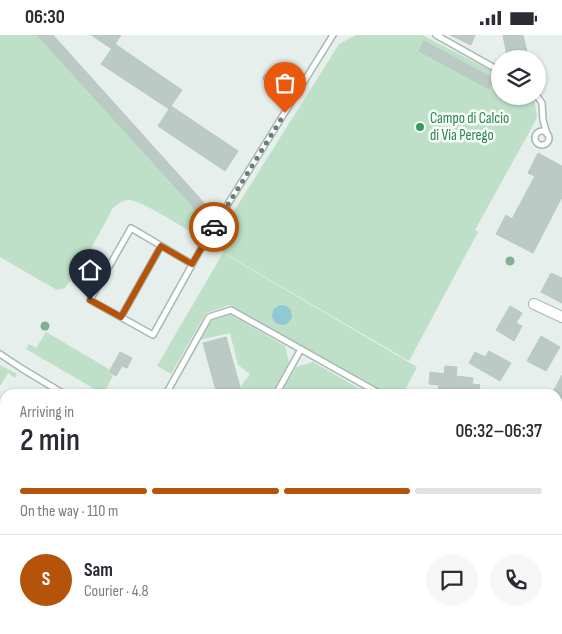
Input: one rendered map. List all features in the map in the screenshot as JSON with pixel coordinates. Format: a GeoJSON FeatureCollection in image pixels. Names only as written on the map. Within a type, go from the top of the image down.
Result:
{"type":"FeatureCollection","features":[{"type":"Feature","properties":{"kind":"street"},"geometry":{"type":"LineString","coordinates":[[534,304],[562,317]]}},
{"type":"Feature","properties":{"kind":"lane"},"geometry":{"type":"LineString","coordinates":[[192,264],[131,228],[90,300],[153,335],[208,236],[333,35]]}},
{"type":"Feature","properties":{"kind":"lane"},"geometry":{"type":"LineString","coordinates":[[436,35],[491,66]]}},
{"type":"Feature","properties":{"kind":"lane"},"geometry":{"type":"LineString","coordinates":[[267,78],[294,97]]}},
{"type":"Feature","properties":{"kind":"lane"},"geometry":{"type":"LineString","coordinates":[[542,105],[543,120],[549,136],[547,144],[542,145],[537,143],[535,138],[543,120]]}},
{"type":"Feature","properties":{"kind":"lane"},"geometry":{"type":"LineString","coordinates":[[537,133],[542,131],[547,134]]}},
{"type":"Feature","properties":{"kind":"lane"},"geometry":{"type":"LineString","coordinates":[[121,317],[161,246]]}},
{"type":"Feature","properties":{"kind":"lane"},"geometry":{"type":"LineString","coordinates":[[169,389],[209,317],[231,310],[372,389]]}},
{"type":"Feature","properties":{"kind":"lane"},"geometry":{"type":"LineString","coordinates":[[279,389],[301,349]]}},
{"type":"Feature","properties":{"kind":"lane"},"geometry":{"type":"LineString","coordinates":[[0,354],[56,389]]}},
{"type":"Feature","properties":{"kind":"green space"},"geometry":{"type":"Polygon","coordinates":[[[0,35],[37,35],[208,223],[200,237],[152,209],[127,200],[113,208],[73,282],[70,281],[65,288],[57,290],[0,257],[0,35]]]}},
{"type":"Feature","properties":{"kind":"green space"},"geometry":{"type":"Polygon","coordinates":[[[356,35],[422,35],[491,70],[491,105],[535,105],[537,118],[475,230],[478,232],[409,361],[212,246],[339,44],[356,35]]]}},
{"type":"Feature","properties":{"kind":"green space"},"geometry":{"type":"Polygon","coordinates":[[[223,253],[417,367],[406,389],[376,389],[230,305],[206,313],[171,374],[157,366],[223,253]]]}},
{"type":"Feature","properties":{"kind":"green space"},"geometry":{"type":"Polygon","coordinates":[[[230,314],[285,346],[289,363],[274,389],[242,389],[241,386],[250,374],[238,365],[230,333],[200,340],[212,320],[230,314]]]}},
{"type":"Feature","properties":{"kind":"green space"},"geometry":{"type":"Polygon","coordinates":[[[46,332],[109,369],[108,372],[113,376],[106,389],[94,389],[26,349],[29,344],[36,348],[46,332]]]}},
{"type":"Feature","properties":{"kind":"green space"},"geometry":{"type":"Polygon","coordinates":[[[313,362],[360,389],[283,389],[296,367],[313,362]]]}},
{"type":"Feature","properties":{"kind":"green space"},"geometry":{"type":"Polygon","coordinates":[[[0,365],[17,374],[15,378],[8,373],[0,386],[0,365]]]}},
{"type":"Feature","properties":{"kind":"water"},"geometry":{"type":"Polygon","coordinates":[[[282,305],[289,308],[292,315],[289,322],[282,325],[275,322],[272,315],[275,308],[282,305]]]}},
{"type":"Feature","properties":{"kind":"building"},"geometry":{"type":"Polygon","coordinates":[[[37,35],[53,35],[214,214],[208,223],[37,35]]]}},
{"type":"Feature","properties":{"kind":"building"},"geometry":{"type":"Polygon","coordinates":[[[91,35],[121,35],[112,49],[91,35]]]}},
{"type":"Feature","properties":{"kind":"building"},"geometry":{"type":"Polygon","coordinates":[[[450,35],[475,35],[471,45],[450,35]]]}},
{"type":"Feature","properties":{"kind":"building"},"geometry":{"type":"Polygon","coordinates":[[[503,35],[523,35],[527,50],[506,50],[503,35]]]}},
{"type":"Feature","properties":{"kind":"building"},"geometry":{"type":"Polygon","coordinates":[[[424,41],[491,77],[489,89],[419,51],[424,41]]]}},
{"type":"Feature","properties":{"kind":"building"},"geometry":{"type":"Polygon","coordinates":[[[115,44],[182,90],[169,109],[101,64],[115,44]]]}},
{"type":"Feature","properties":{"kind":"building"},"geometry":{"type":"Polygon","coordinates":[[[171,106],[238,151],[225,171],[158,126],[171,106]]]}},
{"type":"Feature","properties":{"kind":"building"},"geometry":{"type":"Polygon","coordinates":[[[538,153],[562,166],[562,197],[533,253],[496,234],[506,215],[512,219],[535,176],[528,173],[538,153]]]}},
{"type":"Feature","properties":{"kind":"building"},"geometry":{"type":"Polygon","coordinates":[[[551,273],[562,278],[562,303],[541,292],[551,273]]]}},
{"type":"Feature","properties":{"kind":"building"},"geometry":{"type":"Polygon","coordinates":[[[510,306],[522,313],[516,323],[522,326],[514,341],[496,330],[510,306]]]}},
{"type":"Feature","properties":{"kind":"building"},"geometry":{"type":"Polygon","coordinates":[[[541,336],[560,347],[546,371],[527,361],[541,336]]]}},
{"type":"Feature","properties":{"kind":"building"},"geometry":{"type":"Polygon","coordinates":[[[226,337],[241,389],[216,389],[203,343],[226,337]]]}},
{"type":"Feature","properties":{"kind":"building"},"geometry":{"type":"Polygon","coordinates":[[[489,351],[511,363],[500,381],[469,363],[475,352],[485,357],[489,351]]]}},
{"type":"Feature","properties":{"kind":"building"},"geometry":{"type":"Polygon","coordinates":[[[120,352],[132,358],[127,368],[122,366],[116,376],[109,372],[120,352]]]}},
{"type":"Feature","properties":{"kind":"building"},"geometry":{"type":"Polygon","coordinates":[[[445,366],[457,367],[456,376],[473,378],[472,384],[480,385],[479,389],[438,389],[439,385],[429,384],[430,372],[444,374],[445,366]]]}},
{"type":"Feature","properties":{"kind":"building"},"geometry":{"type":"Polygon","coordinates":[[[562,375],[562,389],[555,389],[562,375]]]}},
{"type":"Feature","properties":{"kind":"way so far"},"geometry":{"type":"LineString","coordinates":[[214,227],[285,113]]}},
{"type":"Feature","properties":{"kind":"place","name":"Campo di Calcio di Via Perego"},"geometry":{"type":"Point","coordinates":[420,127]}},
{"type":"Feature","properties":{"kind":"route"},"geometry":{"type":"LineString","coordinates":[[90,300],[121,317],[161,246],[192,264],[214,227]]}}]}
